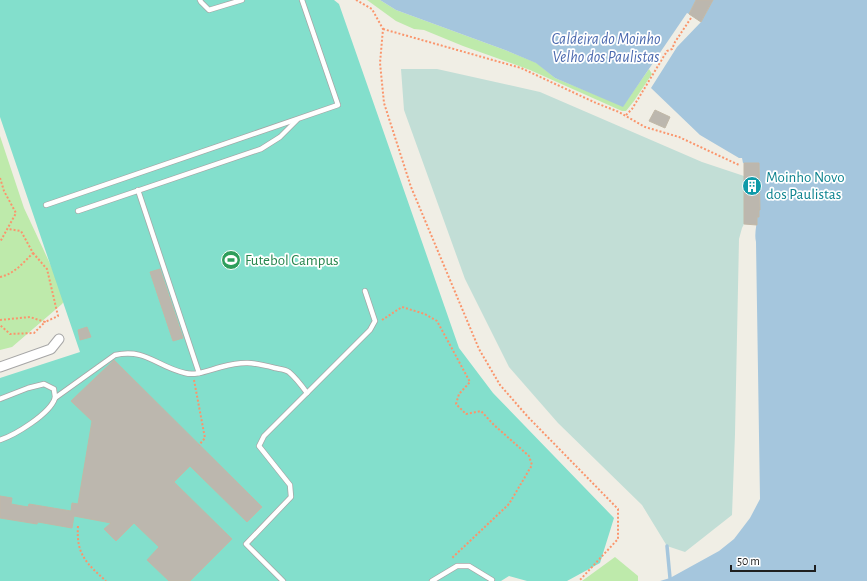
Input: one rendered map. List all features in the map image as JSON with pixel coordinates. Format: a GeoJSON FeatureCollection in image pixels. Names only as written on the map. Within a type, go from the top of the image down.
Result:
{"type":"FeatureCollection","features":[{"type":"Feature","properties":{"kind":"street"},"geometry":{"type":"LineString","coordinates":[[0,367],[51,349],[59,339]]}},
{"type":"Feature","properties":{"kind":"lane"},"geometry":{"type":"LineString","coordinates":[[200,0],[209,10],[242,0]]}},
{"type":"Feature","properties":{"kind":"lane"},"geometry":{"type":"LineString","coordinates":[[46,205],[338,105],[302,0]]}},
{"type":"Feature","properties":{"kind":"lane"},"geometry":{"type":"LineString","coordinates":[[78,211],[261,149],[280,137],[299,119]]}},
{"type":"Feature","properties":{"kind":"lane"},"geometry":{"type":"LineString","coordinates":[[138,190],[199,373]]}},
{"type":"Feature","properties":{"kind":"lane"},"geometry":{"type":"LineString","coordinates":[[283,581],[246,544],[291,497],[290,485],[259,446],[264,436],[370,330],[375,321],[365,291]]}},
{"type":"Feature","properties":{"kind":"lane"},"geometry":{"type":"LineString","coordinates":[[0,440],[9,437],[29,425],[48,409],[55,398],[115,355],[126,353],[139,354],[186,373],[199,373],[233,364],[248,362],[288,371],[297,379],[307,393]]}},
{"type":"Feature","properties":{"kind":"lane"},"geometry":{"type":"LineString","coordinates":[[0,399],[28,388],[44,384],[54,388],[55,398]]}},
{"type":"Feature","properties":{"kind":"lane"},"geometry":{"type":"LineString","coordinates":[[432,581],[457,566],[468,566],[492,580]]}},
{"type":"Feature","properties":{"kind":"path"},"geometry":{"type":"LineString","coordinates":[[356,0],[372,9],[383,29],[380,63],[384,103],[411,187],[479,349],[500,384],[528,417],[618,510],[618,539],[579,581]]}},
{"type":"Feature","properties":{"kind":"path"},"geometry":{"type":"LineString","coordinates":[[626,115],[632,109],[667,51],[672,49],[691,18]]}},
{"type":"Feature","properties":{"kind":"path"},"geometry":{"type":"LineString","coordinates":[[383,29],[521,68],[596,103],[626,115],[645,127],[679,138],[739,164]]}},
{"type":"Feature","properties":{"kind":"path"},"geometry":{"type":"LineString","coordinates":[[0,178],[4,191],[16,213],[0,242]]}},
{"type":"Feature","properties":{"kind":"path"},"geometry":{"type":"LineString","coordinates":[[0,325],[10,334],[34,333],[45,322],[58,316],[47,269],[33,253],[21,230],[8,229]]}},
{"type":"Feature","properties":{"kind":"path"},"geometry":{"type":"LineString","coordinates":[[0,277],[5,276],[18,268],[33,253]]}},
{"type":"Feature","properties":{"kind":"path"},"geometry":{"type":"LineString","coordinates":[[373,325],[402,307],[425,314],[437,321],[470,382],[459,394],[456,404],[466,414],[481,411],[494,425],[530,456],[532,465],[509,504],[446,564]]}},
{"type":"Feature","properties":{"kind":"path"},"geometry":{"type":"LineString","coordinates":[[0,320],[30,317],[45,322]]}},
{"type":"Feature","properties":{"kind":"path"},"geometry":{"type":"LineString","coordinates":[[193,373],[205,438],[199,445]]}},
{"type":"Feature","properties":{"kind":"path"},"geometry":{"type":"LineString","coordinates":[[78,526],[77,542],[80,551],[92,569],[106,581]]}},
{"type":"Feature","properties":{"kind":"green space"},"geometry":{"type":"Polygon","coordinates":[[[367,0],[380,0],[396,10],[537,63],[555,78],[623,106],[649,69],[652,74],[626,111],[622,111],[530,70],[463,46],[424,30],[414,29],[396,21],[367,0]]]}},
{"type":"Feature","properties":{"kind":"green space"},"geometry":{"type":"Polygon","coordinates":[[[0,136],[24,208],[66,298],[62,304],[12,347],[0,350],[0,136]]]}},
{"type":"Feature","properties":{"kind":"green space"},"geometry":{"type":"Polygon","coordinates":[[[615,557],[638,576],[638,581],[582,581],[615,557]]]}},
{"type":"Feature","properties":{"kind":"shaded area"},"geometry":{"type":"Polygon","coordinates":[[[0,0],[334,0],[339,4],[459,348],[493,393],[614,518],[600,563],[567,581],[527,581],[509,576],[501,581],[0,581],[0,378],[80,352],[0,117],[0,0]]]}},
{"type":"Feature","properties":{"kind":"shaded area"},"geometry":{"type":"Polygon","coordinates":[[[401,69],[437,69],[540,92],[702,162],[744,176],[744,224],[739,239],[732,515],[685,552],[667,546],[642,505],[558,423],[509,367],[465,279],[404,110],[401,69]]]}},
{"type":"Feature","properties":{"kind":"water","name":"Caldeira do Moinho Velho dos Paulistas"},"geometry":{"type":"Polygon","coordinates":[[[380,0],[696,0],[689,14],[687,13],[623,107],[555,78],[536,63],[396,10],[380,0]]]}},
{"type":"Feature","properties":{"kind":"water"},"geometry":{"type":"Polygon","coordinates":[[[713,0],[867,0],[867,581],[660,581],[670,578],[719,551],[734,539],[750,518],[760,499],[755,236],[757,217],[759,217],[760,210],[759,163],[743,163],[742,158],[739,158],[700,135],[651,88],[677,47],[701,22],[713,0]]]}},
{"type":"Feature","properties":{"kind":"building"},"geometry":{"type":"Polygon","coordinates":[[[696,0],[713,0],[701,22],[689,14],[696,0]]]}},
{"type":"Feature","properties":{"kind":"building"},"geometry":{"type":"Polygon","coordinates":[[[655,110],[670,117],[665,128],[649,121],[655,110]]]}},
{"type":"Feature","properties":{"kind":"building","name":"Moinho Novo dos Paulistas"},"geometry":{"type":"Polygon","coordinates":[[[744,163],[759,163],[760,210],[759,217],[757,217],[757,225],[744,224],[744,163]]]}},
{"type":"Feature","properties":{"kind":"building"},"geometry":{"type":"Polygon","coordinates":[[[160,269],[183,338],[173,341],[150,272],[160,269]]]}},
{"type":"Feature","properties":{"kind":"building"},"geometry":{"type":"Polygon","coordinates":[[[87,327],[91,337],[80,340],[78,330],[87,327]]]}},
{"type":"Feature","properties":{"kind":"building"},"geometry":{"type":"Polygon","coordinates":[[[114,360],[262,507],[247,522],[190,466],[174,482],[232,539],[190,581],[169,581],[147,560],[159,547],[134,523],[116,541],[104,529],[111,523],[74,516],[72,528],[38,522],[37,524],[0,518],[0,496],[12,498],[11,504],[28,507],[29,504],[71,511],[72,503],[78,504],[92,421],[71,401],[114,360]]]}},
{"type":"Feature","properties":{"kind":"waterway"},"geometry":{"type":"LineString","coordinates":[[667,546],[670,578]]}},
{"type":"Feature","properties":{"kind":"place","name":"Moinho Novo dos Paulistas"},"geometry":{"type":"Point","coordinates":[752,186]}},
{"type":"Feature","properties":{"kind":"place","name":"Futebol Campus"},"geometry":{"type":"Point","coordinates":[231,260]}}]}
